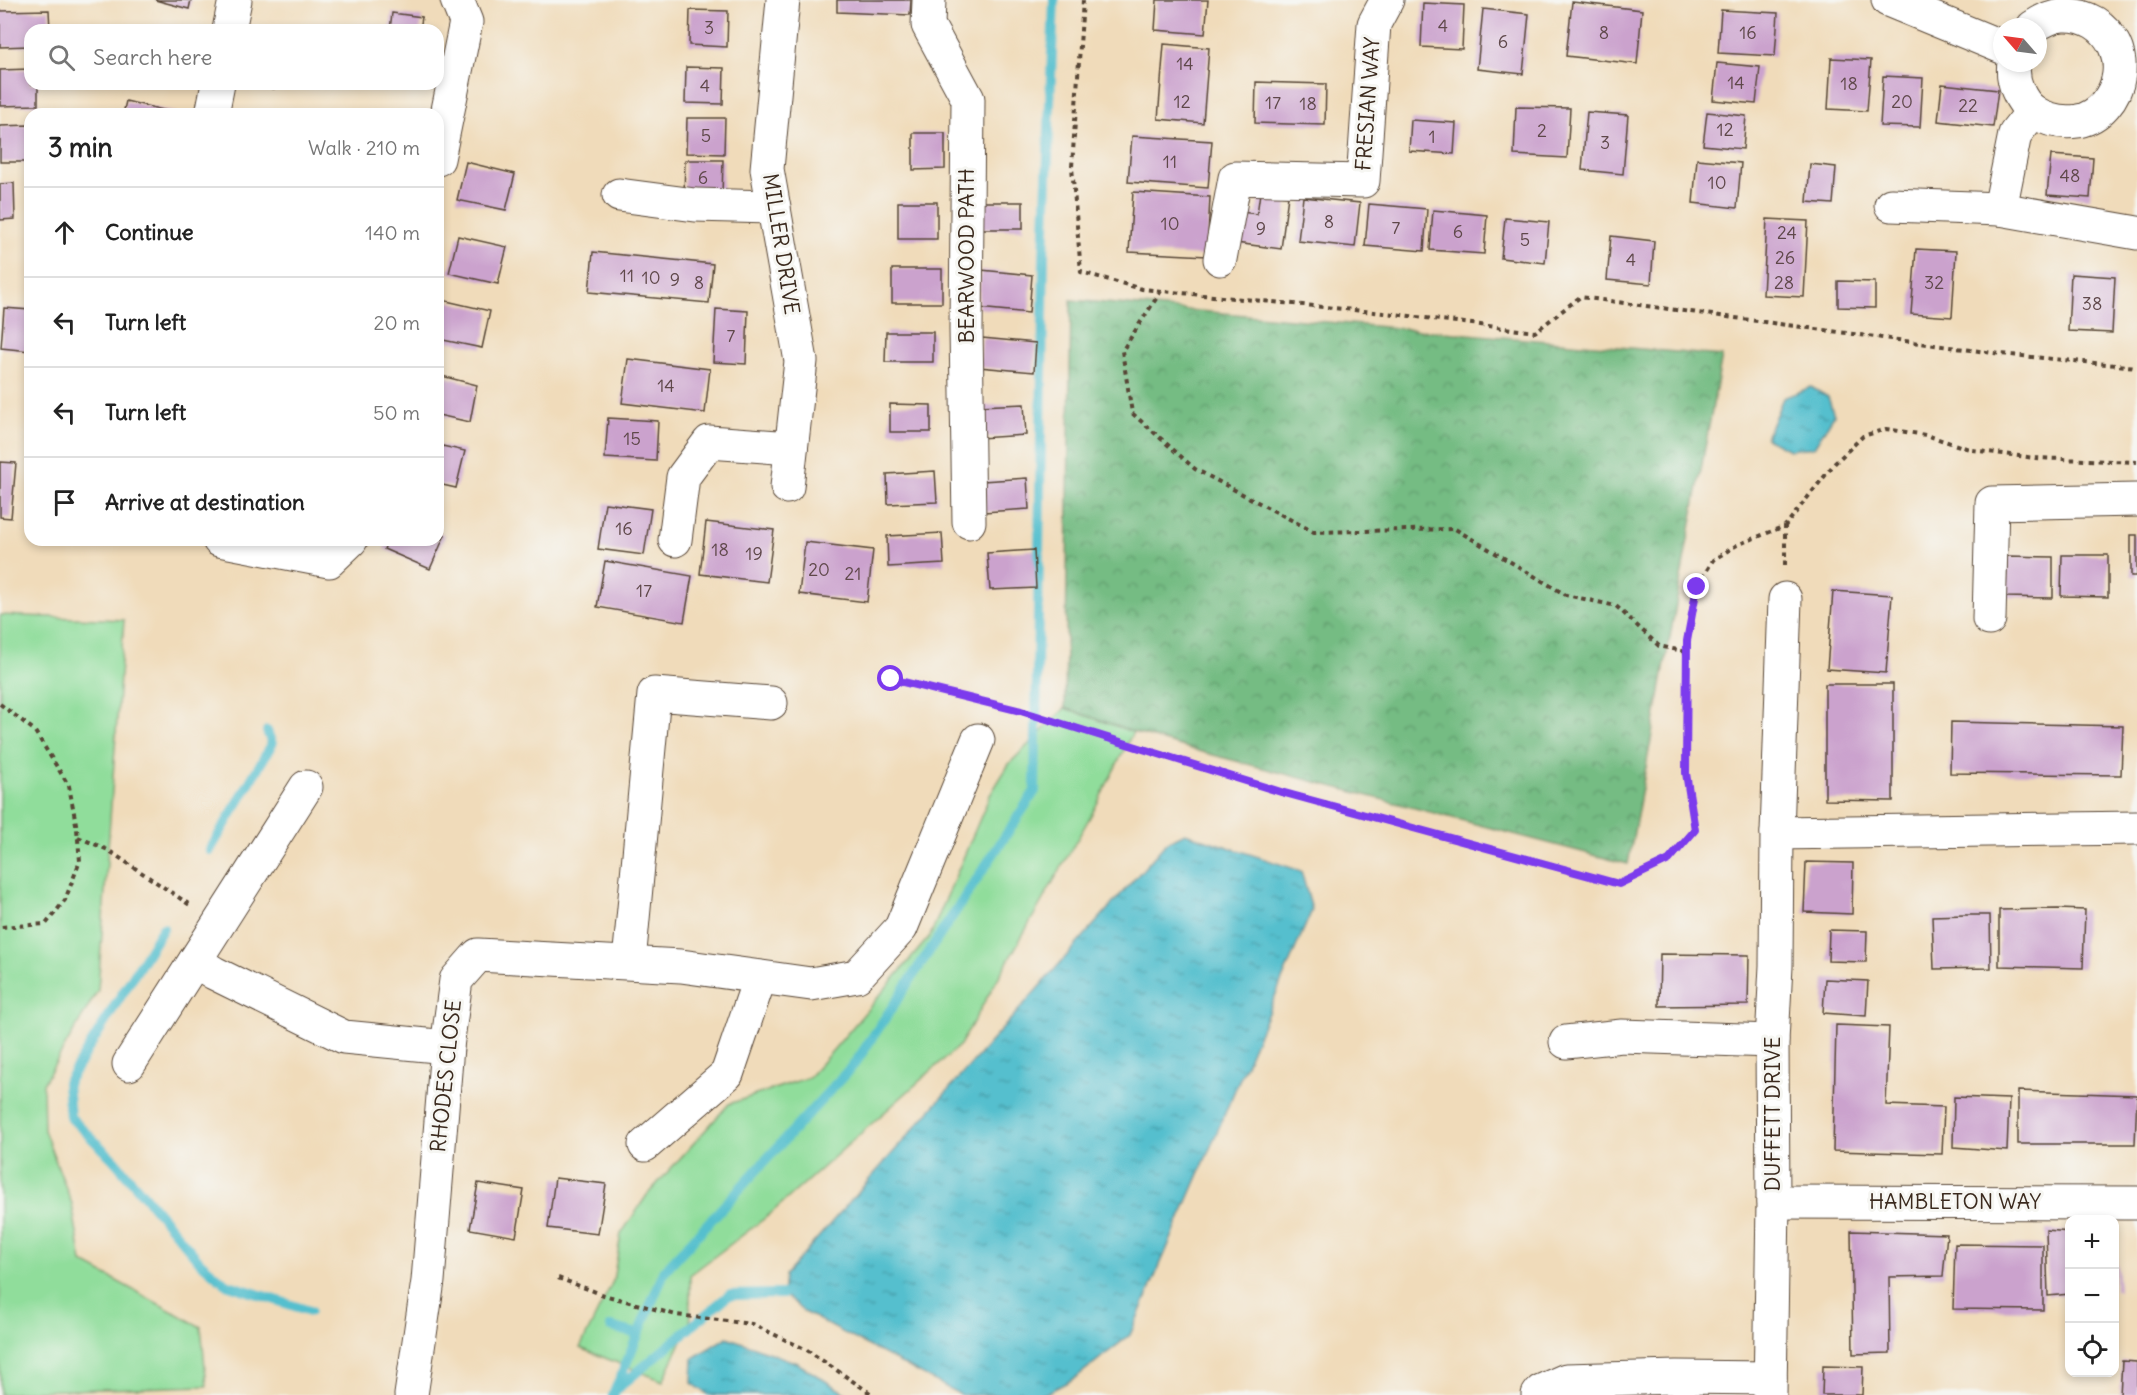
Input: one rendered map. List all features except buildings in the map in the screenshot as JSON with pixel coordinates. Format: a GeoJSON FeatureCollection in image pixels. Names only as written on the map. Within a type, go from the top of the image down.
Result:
{"type":"FeatureCollection","features":[{"type":"Feature","properties":{"kind":"street"},"geometry":{"type":"LineString","coordinates":[[230,24],[235,0]]}},
{"type":"Feature","properties":{"kind":"street"},"geometry":{"type":"LineString","coordinates":[[444,130],[466,22],[457,0]]}},
{"type":"Feature","properties":{"kind":"street","name":"MILLER DRIVE"},"geometry":{"type":"LineString","coordinates":[[783,0],[767,169],[801,361],[787,487]]}},
{"type":"Feature","properties":{"kind":"street","name":"BEARWOOD PATH"},"geometry":{"type":"LineString","coordinates":[[929,0],[928,25],[968,99],[966,329],[969,522]]}},
{"type":"Feature","properties":{"kind":"street","name":"FRESIAN WAY"},"geometry":{"type":"LineString","coordinates":[[1220,259],[1235,178],[1363,181],[1374,24],[1388,0]]}},
{"type":"Feature","properties":{"kind":"street"},"geometry":{"type":"LineString","coordinates":[[1888,0],[1993,43]]}},
{"type":"Feature","properties":{"kind":"street"},"geometry":{"type":"LineString","coordinates":[[2014,72],[2015,84],[2022,99],[2033,111],[2049,119],[2067,123],[2084,120],[2100,111],[2111,98],[2129,64],[2107,33],[2094,22],[2078,16],[2061,15],[2047,18]]}},
{"type":"Feature","properties":{"kind":"street"},"geometry":{"type":"LineString","coordinates":[[213,108],[217,90]]}},
{"type":"Feature","properties":{"kind":"street"},"geometry":{"type":"LineString","coordinates":[[2000,209],[2015,135],[2033,111]]}},
{"type":"Feature","properties":{"kind":"street"},"geometry":{"type":"LineString","coordinates":[[619,195],[695,205],[774,207]]}},
{"type":"Feature","properties":{"kind":"street"},"geometry":{"type":"LineString","coordinates":[[1891,205],[2000,209],[2124,232]]}},
{"type":"Feature","properties":{"kind":"street"},"geometry":{"type":"LineString","coordinates":[[675,540],[683,477],[709,442],[791,448]]}},
{"type":"Feature","properties":{"kind":"street"},"geometry":{"type":"LineString","coordinates":[[1989,620],[1992,503],[2137,500]]}},
{"type":"Feature","properties":{"kind":"street"},"geometry":{"type":"LineString","coordinates":[[250,546],[329,561],[345,546]]}},
{"type":"Feature","properties":{"kind":"street","name":"DUFFETT DRIVE"},"geometry":{"type":"LineString","coordinates":[[1770,1386],[1773,1202],[1772,1041],[1785,599]]}},
{"type":"Feature","properties":{"kind":"street"},"geometry":{"type":"LineString","coordinates":[[629,962],[654,694],[771,703]]}},
{"type":"Feature","properties":{"kind":"street","name":"RHODES CLOSE"},"geometry":{"type":"LineString","coordinates":[[411,1395],[428,1281],[447,1047],[456,980],[478,955],[681,966],[811,984],[857,976],[901,928],[978,740]]}},
{"type":"Feature","properties":{"kind":"street"},"geometry":{"type":"LineString","coordinates":[[129,1064],[306,787]]}},
{"type":"Feature","properties":{"kind":"street"},"geometry":{"type":"LineString","coordinates":[[1777,833],[2137,828]]}},
{"type":"Feature","properties":{"kind":"street"},"geometry":{"type":"LineString","coordinates":[[195,961],[214,973],[344,1037],[447,1047]]}},
{"type":"Feature","properties":{"kind":"street"},"geometry":{"type":"LineString","coordinates":[[645,1146],[727,1074],[760,977]]}},
{"type":"Feature","properties":{"kind":"street"},"geometry":{"type":"LineString","coordinates":[[1566,1042],[1622,1036],[1713,1041],[1772,1041]]}},
{"type":"Feature","properties":{"kind":"street","name":"HAMBLETON WAY"},"geometry":{"type":"LineString","coordinates":[[1773,1202],[2137,1203]]}},
{"type":"Feature","properties":{"kind":"street"},"geometry":{"type":"LineString","coordinates":[[1538,1395],[1541,1391],[1566,1380],[1676,1377],[1770,1386]]}},
{"type":"Feature","properties":{"kind":"path"},"geometry":{"type":"LineString","coordinates":[[1083,0],[1072,167],[1081,272],[1142,289],[1394,314],[1535,332],[1580,297],[2001,354],[2137,367]]}},
{"type":"Feature","properties":{"kind":"path"},"geometry":{"type":"LineString","coordinates":[[1161,291],[1122,351],[1132,413],[1195,469],[1314,532],[1455,529],[1566,595],[1616,606],[1659,646],[1687,652]]}},
{"type":"Feature","properties":{"kind":"path"},"geometry":{"type":"LineString","coordinates":[[891,679],[1021,711],[1281,792],[1619,884],[1669,860],[1695,830],[1686,773],[1687,641],[1697,587],[1713,560],[1737,544],[1785,526],[1835,464],[1863,436],[1886,429],[1926,435],[1972,450],[2035,459],[2137,462]]}},
{"type":"Feature","properties":{"kind":"path"},"geometry":{"type":"LineString","coordinates":[[0,704],[34,730],[69,786],[80,861],[65,900],[46,924],[0,927]]}},
{"type":"Feature","properties":{"kind":"path"},"geometry":{"type":"LineString","coordinates":[[78,837],[108,850],[218,924]]}},
{"type":"Feature","properties":{"kind":"path"},"geometry":{"type":"LineString","coordinates":[[558,1278],[604,1295],[676,1315],[752,1324],[807,1350],[873,1395]]}},
{"type":"Feature","properties":{"kind":"green space"},"geometry":{"type":"Polygon","coordinates":[[[1071,300],[1722,356],[1628,864],[1198,751],[1133,732],[1065,708],[1071,300]]]}},
{"type":"Feature","properties":{"kind":"green space"},"geometry":{"type":"Polygon","coordinates":[[[0,615],[124,620],[98,990],[43,1084],[44,1130],[72,1204],[82,1262],[201,1327],[207,1386],[36,1391],[0,1395],[0,615]]]}},
{"type":"Feature","properties":{"kind":"green space"},"geometry":{"type":"Polygon","coordinates":[[[1065,708],[1133,732],[1094,810],[960,1045],[769,1215],[690,1275],[690,1323],[663,1381],[580,1348],[613,1281],[621,1234],[647,1195],[729,1104],[809,1077],[834,1049],[930,936],[990,795],[1009,764],[1065,708]]]}},
{"type":"Feature","properties":{"kind":"water"},"geometry":{"type":"Polygon","coordinates":[[[1811,387],[1828,397],[1834,415],[1814,447],[1789,450],[1766,438],[1783,398],[1811,387]]]}},
{"type":"Feature","properties":{"kind":"water"},"geometry":{"type":"Polygon","coordinates":[[[1185,833],[1301,871],[1312,910],[1130,1335],[1075,1378],[1043,1395],[961,1395],[804,1312],[783,1294],[785,1275],[1167,842],[1185,833]]]}},
{"type":"Feature","properties":{"kind":"water"},"geometry":{"type":"Polygon","coordinates":[[[727,1337],[797,1363],[848,1395],[709,1395],[692,1383],[693,1358],[727,1337]]]}},
{"type":"Feature","properties":{"kind":"waterway"},"geometry":{"type":"LineString","coordinates":[[613,1395],[665,1270],[856,1062],[1035,791],[1044,257],[1054,0]]}},
{"type":"Feature","properties":{"kind":"waterway"},"geometry":{"type":"LineString","coordinates":[[210,850],[272,744],[267,731]]}},
{"type":"Feature","properties":{"kind":"waterway"},"geometry":{"type":"LineString","coordinates":[[163,928],[67,1083],[70,1117],[114,1160],[200,1262],[226,1284],[310,1311]]}},
{"type":"Feature","properties":{"kind":"waterway"},"geometry":{"type":"LineString","coordinates":[[617,1389],[729,1295],[783,1294]]}},
{"type":"Feature","properties":{"kind":"waterway"},"geometry":{"type":"LineString","coordinates":[[611,1327],[638,1334]]}},
{"type":"Feature","properties":{"kind":"route"},"geometry":{"type":"LineString","coordinates":[[891,679],[1021,711],[1281,792],[1619,884],[1669,860],[1695,830],[1686,773],[1687,641],[1697,587]]}}]}
